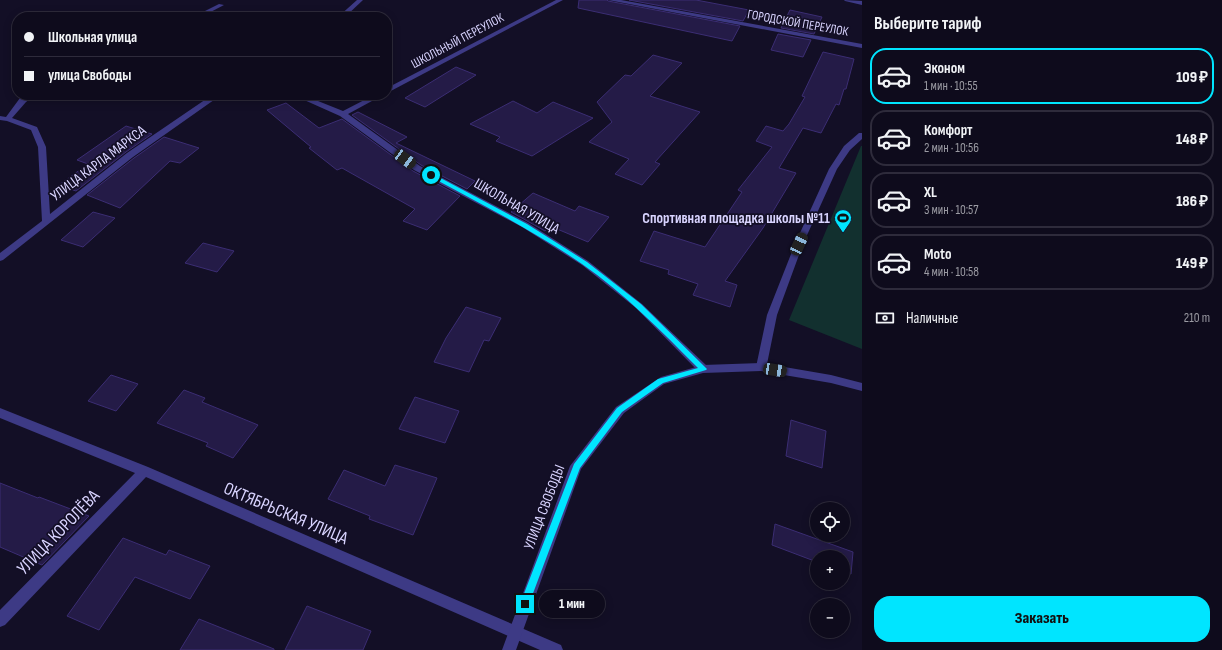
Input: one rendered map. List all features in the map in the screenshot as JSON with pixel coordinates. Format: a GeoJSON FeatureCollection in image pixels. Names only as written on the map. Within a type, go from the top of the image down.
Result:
{"type":"FeatureCollection","features":[{"type":"Feature","properties":{"kind":"street"},"geometry":{"type":"LineString","coordinates":[[347,12],[360,0]]}},
{"type":"Feature","properties":{"kind":"street","name":"ШКОЛЬНЫЙ ПЕРЕУЛОК"},"geometry":{"type":"LineString","coordinates":[[392,88],[560,0]]}},
{"type":"Feature","properties":{"kind":"street","name":"ГОРОДСКОЙ ПЕРЕУЛОК"},"geometry":{"type":"LineString","coordinates":[[611,0],[862,46]]}},
{"type":"Feature","properties":{"kind":"street"},"geometry":{"type":"LineString","coordinates":[[847,0],[862,3]]}},
{"type":"Feature","properties":{"kind":"street"},"geometry":{"type":"LineString","coordinates":[[206,12],[221,5]]}},
{"type":"Feature","properties":{"kind":"street"},"geometry":{"type":"LineString","coordinates":[[23,100],[4,118],[34,130],[42,148],[46,220]]}},
{"type":"Feature","properties":{"kind":"street","name":"УЛИЦА КАРЛА МАРКСА"},"geometry":{"type":"LineString","coordinates":[[0,258],[46,220],[130,155],[210,100]]}},
{"type":"Feature","properties":{"kind":"street","name":"ШКОЛЬНАЯ УЛИЦА"},"geometry":{"type":"LineString","coordinates":[[309,100],[343,114],[417,168],[525,225],[584,263],[639,306],[703,369]]}},
{"type":"Feature","properties":{"kind":"street"},"geometry":{"type":"LineString","coordinates":[[343,114],[370,100]]}},
{"type":"Feature","properties":{"kind":"street"},"geometry":{"type":"LineString","coordinates":[[862,135],[847,148],[834,169],[799,244],[772,315],[762,367],[831,379],[862,387]]}},
{"type":"Feature","properties":{"kind":"street","name":"УЛИЦА СВОБОДЫ"},"geometry":{"type":"LineString","coordinates":[[508,650],[576,466],[620,410],[661,381],[703,369],[762,367]]}},
{"type":"Feature","properties":{"kind":"street","name":"ОКТЯБРЬСКАЯ УЛИЦА"},"geometry":{"type":"LineString","coordinates":[[0,413],[144,471],[556,650]]}},
{"type":"Feature","properties":{"kind":"street","name":"УЛИЦА КОРОЛЁВА"},"geometry":{"type":"LineString","coordinates":[[0,620],[144,471]]}},
{"type":"Feature","properties":{"kind":"green space","name":"Спортивная площадка школы №11"},"geometry":{"type":"Polygon","coordinates":[[[862,146],[862,349],[789,320],[862,146]]]}},
{"type":"Feature","properties":{"kind":"building"},"geometry":{"type":"Polygon","coordinates":[[[579,0],[607,0],[740,26],[732,41],[578,8],[579,0]]]}},
{"type":"Feature","properties":{"kind":"building"},"geometry":{"type":"Polygon","coordinates":[[[629,0],[696,0],[749,10],[743,21],[629,0]]]}},
{"type":"Feature","properties":{"kind":"building"},"geometry":{"type":"Polygon","coordinates":[[[790,10],[822,17],[814,34],[781,28],[790,10]]]}},
{"type":"Feature","properties":{"kind":"building"},"geometry":{"type":"Polygon","coordinates":[[[778,34],[811,40],[803,57],[771,50],[778,34]]]}},
{"type":"Feature","properties":{"kind":"building"},"geometry":{"type":"Polygon","coordinates":[[[823,52],[854,59],[846,89],[844,89],[839,105],[836,104],[821,133],[803,128],[779,168],[796,173],[763,228],[725,281],[737,285],[730,307],[693,295],[698,284],[668,274],[669,270],[640,261],[654,231],[705,247],[742,192],[738,190],[772,147],[756,141],[766,126],[783,131],[789,124],[805,97],[802,96],[823,52]]]}},
{"type":"Feature","properties":{"kind":"building"},"geometry":{"type":"Polygon","coordinates":[[[653,55],[682,63],[650,96],[700,112],[655,162],[660,164],[642,185],[615,174],[629,159],[589,142],[612,122],[597,102],[625,75],[631,76],[653,55]]]}},
{"type":"Feature","properties":{"kind":"building"},"geometry":{"type":"Polygon","coordinates":[[[456,67],[476,75],[425,107],[405,98],[456,67]]]}},
{"type":"Feature","properties":{"kind":"building"},"geometry":{"type":"Polygon","coordinates":[[[513,101],[537,113],[553,102],[593,118],[532,156],[496,141],[500,137],[470,124],[513,101]]]}},
{"type":"Feature","properties":{"kind":"building"},"geometry":{"type":"Polygon","coordinates":[[[286,103],[319,128],[342,119],[413,171],[460,196],[427,230],[403,221],[415,209],[342,168],[337,170],[309,148],[311,147],[267,110],[286,103]]]}},
{"type":"Feature","properties":{"kind":"building"},"geometry":{"type":"Polygon","coordinates":[[[358,112],[407,137],[396,143],[475,181],[467,189],[421,165],[352,115],[358,112]]]}},
{"type":"Feature","properties":{"kind":"building"},"geometry":{"type":"Polygon","coordinates":[[[126,126],[152,134],[76,191],[59,185],[88,164],[77,160],[126,126]]]}},
{"type":"Feature","properties":{"kind":"building"},"geometry":{"type":"Polygon","coordinates":[[[164,137],[199,148],[180,163],[170,161],[120,208],[87,195],[134,158],[164,137]]]}},
{"type":"Feature","properties":{"kind":"building"},"geometry":{"type":"Polygon","coordinates":[[[533,193],[575,211],[579,206],[609,217],[588,242],[550,226],[545,231],[511,212],[533,193]]]}},
{"type":"Feature","properties":{"kind":"building"},"geometry":{"type":"Polygon","coordinates":[[[93,212],[115,218],[83,247],[61,240],[93,212]]]}},
{"type":"Feature","properties":{"kind":"building"},"geometry":{"type":"Polygon","coordinates":[[[203,243],[234,251],[217,272],[185,263],[203,243]]]}},
{"type":"Feature","properties":{"kind":"building"},"geometry":{"type":"Polygon","coordinates":[[[466,307],[501,318],[489,341],[484,340],[469,372],[434,362],[446,338],[466,307]]]}},
{"type":"Feature","properties":{"kind":"building"},"geometry":{"type":"Polygon","coordinates":[[[111,375],[138,384],[116,411],[88,401],[111,375]]]}},
{"type":"Feature","properties":{"kind":"building"},"geometry":{"type":"Polygon","coordinates":[[[184,390],[205,398],[202,402],[258,425],[233,458],[206,446],[208,443],[157,423],[184,390]]]}},
{"type":"Feature","properties":{"kind":"building"},"geometry":{"type":"Polygon","coordinates":[[[415,397],[459,411],[445,443],[399,429],[415,397]]]}},
{"type":"Feature","properties":{"kind":"building"},"geometry":{"type":"Polygon","coordinates":[[[791,420],[826,431],[822,468],[786,456],[791,420]]]}},
{"type":"Feature","properties":{"kind":"building"},"geometry":{"type":"Polygon","coordinates":[[[395,465],[437,478],[413,535],[369,519],[370,516],[328,499],[344,470],[385,486],[395,465]]]}},
{"type":"Feature","properties":{"kind":"building"},"geometry":{"type":"Polygon","coordinates":[[[0,483],[89,516],[42,565],[0,547],[0,483]]]}},
{"type":"Feature","properties":{"kind":"building"},"geometry":{"type":"Polygon","coordinates":[[[775,524],[810,537],[810,542],[825,542],[847,550],[810,550],[810,559],[772,545],[775,524]]]}},
{"type":"Feature","properties":{"kind":"building"},"geometry":{"type":"Polygon","coordinates":[[[123,538],[166,555],[169,550],[210,566],[190,599],[135,577],[99,630],[67,616],[123,538]]]}},
{"type":"Feature","properties":{"kind":"building"},"geometry":{"type":"Polygon","coordinates":[[[850,551],[853,552],[850,574],[850,551]]]}},
{"type":"Feature","properties":{"kind":"building"},"geometry":{"type":"Polygon","coordinates":[[[307,606],[371,631],[363,650],[285,650],[307,606]]]}},
{"type":"Feature","properties":{"kind":"building"},"geometry":{"type":"Polygon","coordinates":[[[199,619],[274,649],[274,650],[180,650],[199,619]]]}},
{"type":"Feature","properties":{"kind":"place","name":"Спортивная площадка школы №11"},"geometry":{"type":"Point","coordinates":[843,233]}},
{"type":"Feature","properties":{"kind":"route"},"geometry":{"type":"LineString","coordinates":[[431,175],[525,225],[584,263],[639,306],[703,369],[661,381],[620,410],[576,466],[525,604]]}}]}
